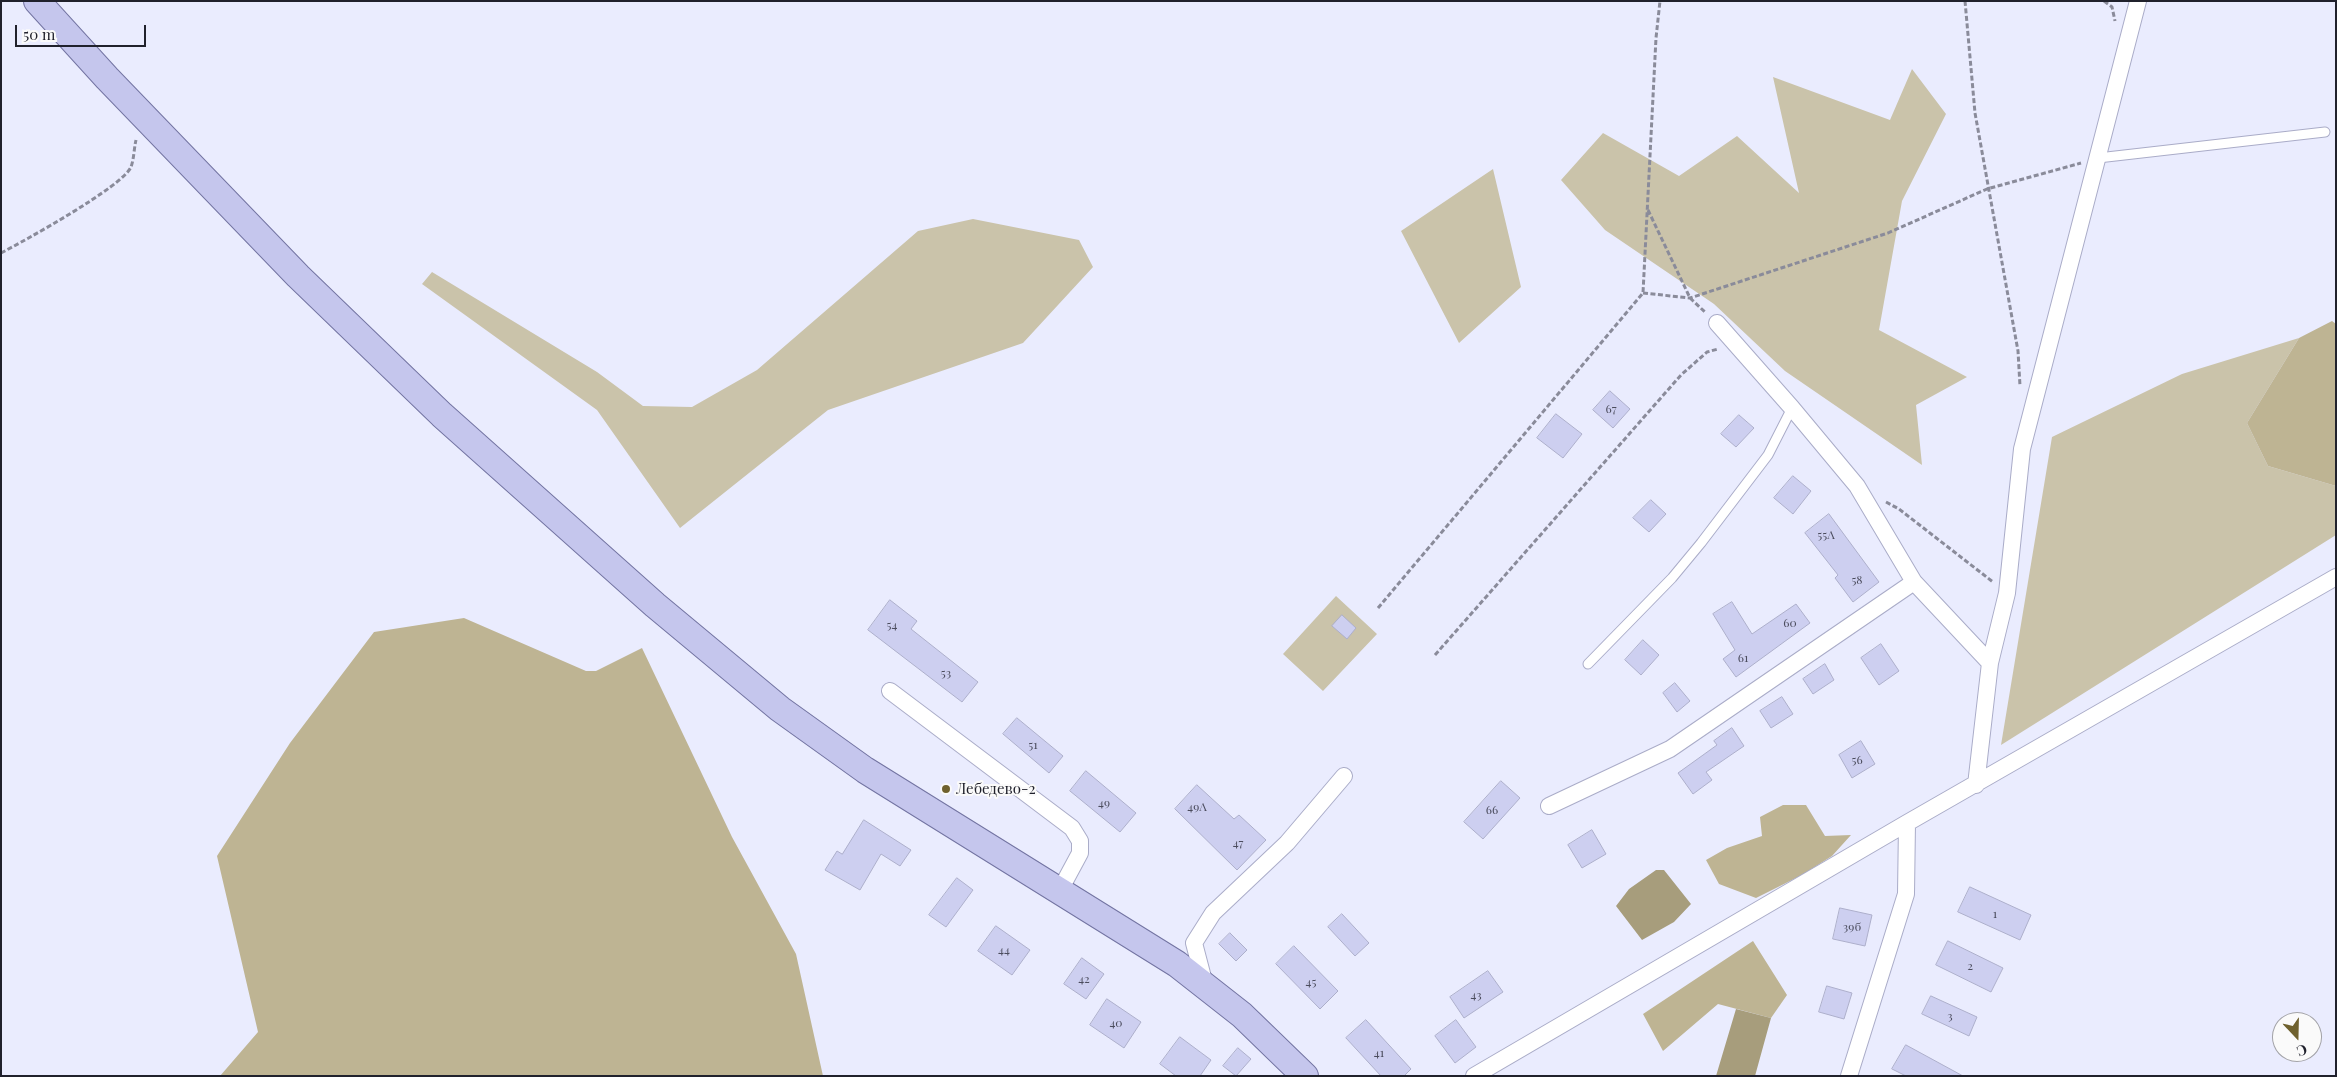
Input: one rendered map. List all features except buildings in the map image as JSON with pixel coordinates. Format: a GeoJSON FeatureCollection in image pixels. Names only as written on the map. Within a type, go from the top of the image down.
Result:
{"type":"FeatureCollection","features":[{"type":"Feature","properties":{"kind":"main road"},"geometry":{"type":"LineString","coordinates":[[37,1],[142,115],[298,276],[552,515],[662,611],[752,687],[836,750],[894,790],[1155,949],[1205,985],[1262,1033],[1305,1076]]}},
{"type":"Feature","properties":{"kind":"street"},"geometry":{"type":"LineString","coordinates":[[1976,785],[1990,664],[2007,593],[2022,449],[2138,1]]}},
{"type":"Feature","properties":{"kind":"street"},"geometry":{"type":"LineString","coordinates":[[1717,323],[1792,408],[1857,486],[1914,582],[1990,664]]}},
{"type":"Feature","properties":{"kind":"street"},"geometry":{"type":"LineString","coordinates":[[1474,1076],[1907,823],[2336,577]]}},
{"type":"Feature","properties":{"kind":"street"},"geometry":{"type":"LineString","coordinates":[[1550,806],[1670,749],[1914,582]]}},
{"type":"Feature","properties":{"kind":"street"},"geometry":{"type":"LineString","coordinates":[[890,691],[1072,828],[1080,841],[1080,853],[1059,892]]}},
{"type":"Feature","properties":{"kind":"street"},"geometry":{"type":"LineString","coordinates":[[1205,985],[1194,943],[1214,913],[1287,843],[1344,776]]}},
{"type":"Feature","properties":{"kind":"street"},"geometry":{"type":"LineString","coordinates":[[1849,1076],[1906,894],[1907,823]]}},
{"type":"Feature","properties":{"kind":"lane"},"geometry":{"type":"LineString","coordinates":[[2098,158],[2324,132]]}},
{"type":"Feature","properties":{"kind":"lane"},"geometry":{"type":"LineString","coordinates":[[1588,664],[1672,578],[1701,543],[1768,455],[1792,408]]}},
{"type":"Feature","properties":{"kind":"path"},"geometry":{"type":"LineString","coordinates":[[1378,608],[1642,293],[1656,38],[1660,1]]}},
{"type":"Feature","properties":{"kind":"path"},"geometry":{"type":"LineString","coordinates":[[1965,1],[1975,113],[1987,189],[2018,352],[2020,390]]}},
{"type":"Feature","properties":{"kind":"path"},"geometry":{"type":"LineString","coordinates":[[1,253],[38,233],[102,192],[130,168],[142,115]]}},
{"type":"Feature","properties":{"kind":"path"},"geometry":{"type":"LineString","coordinates":[[1642,293],[1690,298],[1888,233],[1987,189],[2098,158]]}},
{"type":"Feature","properties":{"kind":"path"},"geometry":{"type":"LineString","coordinates":[[1648,210],[1690,298],[1717,323]]}},
{"type":"Feature","properties":{"kind":"path"},"geometry":{"type":"LineString","coordinates":[[1436,655],[1681,375],[1707,352],[1736,344]]}},
{"type":"Feature","properties":{"kind":"path"},"geometry":{"type":"LineString","coordinates":[[1857,486],[1899,509],[2007,593]]}},
{"type":"Feature","properties":{"kind":"shaded area"},"geometry":{"type":"Polygon","coordinates":[[[1912,69],[1946,114],[1902,201],[1879,330],[1967,377],[1916,405],[1922,465],[1785,371],[1714,304],[1605,230],[1561,180],[1603,133],[1679,176],[1737,136],[1799,193],[1773,77],[1890,120],[1912,69]]]}},
{"type":"Feature","properties":{"kind":"shaded area"},"geometry":{"type":"Polygon","coordinates":[[[1493,169],[1521,287],[1459,343],[1401,231],[1493,169]]]}},
{"type":"Feature","properties":{"kind":"shaded area"},"geometry":{"type":"Polygon","coordinates":[[[973,219],[1079,240],[1093,267],[1023,343],[828,410],[680,528],[597,410],[422,284],[432,272],[597,372],[643,406],[692,407],[757,370],[918,231],[973,219]]]}},
{"type":"Feature","properties":{"kind":"shaded area"},"geometry":{"type":"Polygon","coordinates":[[[2332,321],[2336,324],[2336,486],[2268,466],[2247,423],[2299,338],[2332,321]]]}},
{"type":"Feature","properties":{"kind":"shaded area"},"geometry":{"type":"Polygon","coordinates":[[[2299,338],[2247,423],[2268,466],[2336,486],[2336,535],[2001,745],[2052,437],[2182,374],[2299,338]]]}},
{"type":"Feature","properties":{"kind":"shaded area"},"geometry":{"type":"Polygon","coordinates":[[[1336,596],[1377,634],[1323,691],[1283,654],[1336,596]]]}},
{"type":"Feature","properties":{"kind":"shaded area"},"geometry":{"type":"Polygon","coordinates":[[[464,618],[586,671],[596,671],[642,648],[732,837],[796,954],[823,1076],[220,1076],[258,1032],[217,856],[290,743],[374,632],[464,618]]]}},
{"type":"Feature","properties":{"kind":"shaded area"},"geometry":{"type":"Polygon","coordinates":[[[1783,805],[1806,805],[1825,836],[1851,835],[1832,856],[1802,875],[1756,898],[1719,884],[1706,860],[1727,848],[1762,836],[1760,817],[1783,805]]]}},
{"type":"Feature","properties":{"kind":"shaded area"},"geometry":{"type":"Polygon","coordinates":[[[1656,870],[1664,870],[1691,904],[1674,922],[1642,940],[1616,906],[1629,889],[1656,870]]]}},
{"type":"Feature","properties":{"kind":"shaded area"},"geometry":{"type":"Polygon","coordinates":[[[1753,941],[1787,995],[1771,1018],[1718,1004],[1663,1051],[1643,1014],[1753,941]]]}},
{"type":"Feature","properties":{"kind":"shaded area"},"geometry":{"type":"Polygon","coordinates":[[[1736,1009],[1771,1018],[1755,1076],[1716,1076],[1736,1009]]]}},
{"type":"Feature","properties":{"kind":"place","name":"Лебедево-2"},"geometry":{"type":"Point","coordinates":[946,789]}}]}
